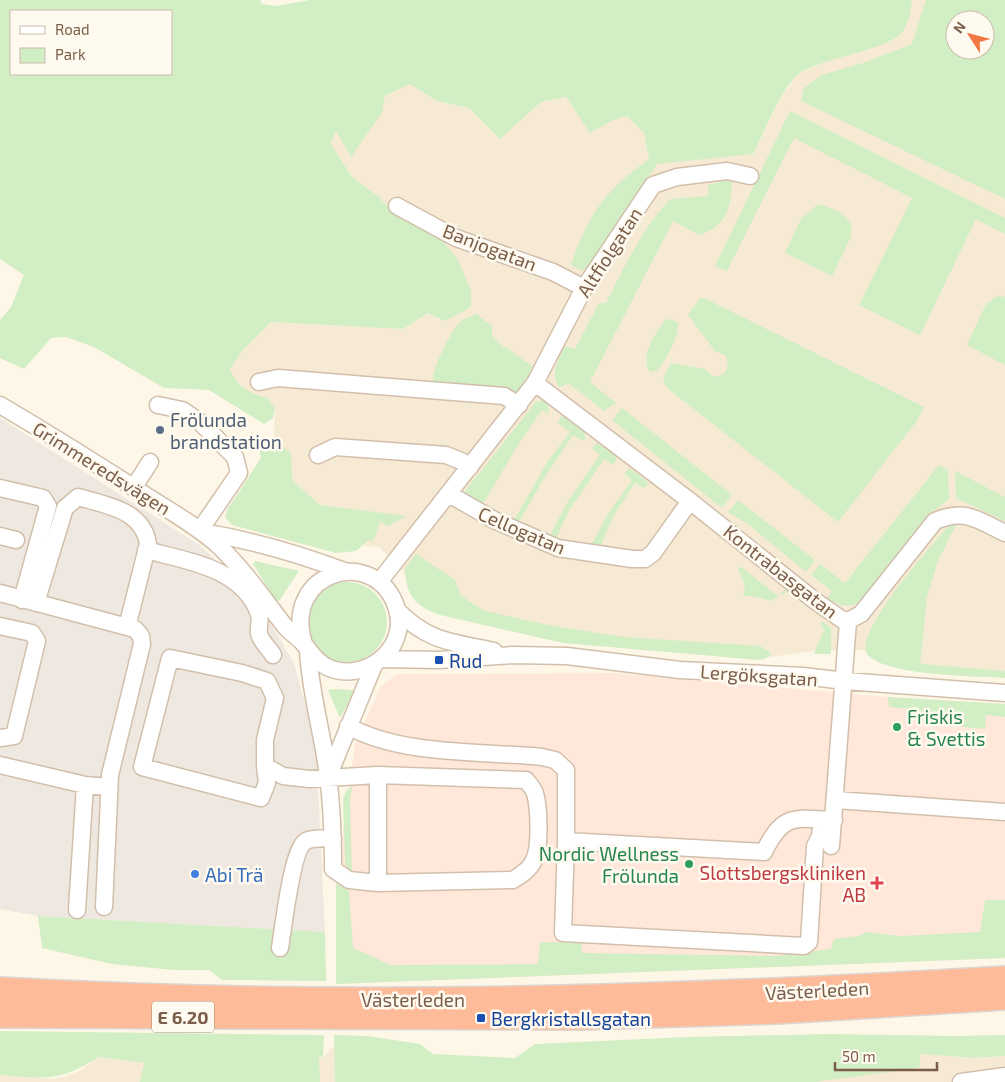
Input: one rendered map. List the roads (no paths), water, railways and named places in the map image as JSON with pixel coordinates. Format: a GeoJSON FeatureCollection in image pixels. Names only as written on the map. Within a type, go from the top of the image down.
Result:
{"type":"FeatureCollection","features":[{"type":"Feature","properties":{"kind":"highway","name":"Västerleden"},"geometry":{"type":"LineString","coordinates":[[0,990],[239,999],[580,999],[776,993],[1005,979]]}},
{"type":"Feature","properties":{"kind":"highway","name":"Västerleden"},"geometry":{"type":"LineString","coordinates":[[2,1015],[580,1017],[777,1011],[1005,997]]}},
{"type":"Feature","properties":{"kind":"street","name":"Altfiolgatan"},"geometry":{"type":"LineString","coordinates":[[379,582],[519,405],[535,382],[584,288],[653,185],[677,177],[727,171],[750,176]]}},
{"type":"Feature","properties":{"kind":"street","name":"Banjogatan"},"geometry":{"type":"LineString","coordinates":[[396,206],[456,238],[546,269],[584,288]]}},
{"type":"Feature","properties":{"kind":"street"},"geometry":{"type":"LineString","coordinates":[[259,382],[278,378],[504,396],[519,405]]}},
{"type":"Feature","properties":{"kind":"street","name":"Kontrabasgatan"},"geometry":{"type":"LineString","coordinates":[[535,382],[594,438],[624,462],[656,484],[690,501],[814,600],[841,619],[848,621],[836,800],[828,820],[830,846]]}},
{"type":"Feature","properties":{"kind":"street","name":"Grimmeredsvägen"},"geometry":{"type":"LineString","coordinates":[[0,405],[201,531],[230,558],[285,627],[306,647]]}},
{"type":"Feature","properties":{"kind":"street"},"geometry":{"type":"LineString","coordinates":[[158,405],[182,410],[200,422],[235,457],[239,465],[239,472],[201,531]]}},
{"type":"Feature","properties":{"kind":"street"},"geometry":{"type":"LineString","coordinates":[[318,455],[335,447],[446,455],[470,467]]}},
{"type":"Feature","properties":{"kind":"street"},"geometry":{"type":"LineString","coordinates":[[134,488],[150,462]]}},
{"type":"Feature","properties":{"kind":"street"},"geometry":{"type":"LineString","coordinates":[[0,488],[43,498],[48,506],[29,601]]}},
{"type":"Feature","properties":{"kind":"street","name":"Cellogatan"},"geometry":{"type":"LineString","coordinates":[[449,494],[470,511],[500,528],[558,548],[645,559],[653,553],[690,501]]}},
{"type":"Feature","properties":{"kind":"street"},"geometry":{"type":"LineString","coordinates":[[29,601],[65,508],[78,497],[122,510],[140,522],[146,534],[146,550],[127,627]]}},
{"type":"Feature","properties":{"kind":"street"},"geometry":{"type":"LineString","coordinates":[[848,621],[861,614],[935,520],[949,515],[964,513],[1005,533]]}},
{"type":"Feature","properties":{"kind":"street","name":"Grimmeredsvägen"},"geometry":{"type":"LineString","coordinates":[[201,531],[242,540],[321,562],[347,572]]}},
{"type":"Feature","properties":{"kind":"street"},"geometry":{"type":"LineString","coordinates":[[0,536],[16,540]]}},
{"type":"Feature","properties":{"kind":"street"},"geometry":{"type":"LineString","coordinates":[[146,550],[215,569],[239,584],[252,599],[260,616],[259,632],[261,639],[273,655]]}},
{"type":"Feature","properties":{"kind":"street"},"geometry":{"type":"LineString","coordinates":[[265,766],[283,776],[309,779],[328,776],[378,776],[526,780],[534,791],[538,813],[537,851],[533,862],[524,873],[513,880],[378,883],[349,880],[333,869],[333,838],[328,776],[309,674],[306,647],[300,630],[299,616],[303,602],[310,590],[320,581],[333,574],[347,572],[364,574],[379,582],[390,594],[397,610],[398,632],[391,647],[378,662],[348,726],[328,776]]}},
{"type":"Feature","properties":{"kind":"street"},"geometry":{"type":"LineString","coordinates":[[0,593],[135,629],[141,636],[142,644],[110,774],[104,907]]}},
{"type":"Feature","properties":{"kind":"street","name":"Lergöksgatan"},"geometry":{"type":"LineString","coordinates":[[397,610],[418,629],[435,638],[514,656]]}},
{"type":"Feature","properties":{"kind":"street"},"geometry":{"type":"LineString","coordinates":[[0,626],[32,633],[36,641],[14,736],[0,738]]}},
{"type":"Feature","properties":{"kind":"street"},"geometry":{"type":"LineString","coordinates":[[306,647],[321,663],[338,670],[356,671],[378,662]]}},
{"type":"Feature","properties":{"kind":"street","name":"Lergöksgatan"},"geometry":{"type":"LineString","coordinates":[[378,662],[514,656],[567,656],[680,670],[803,676],[1005,693]]}},
{"type":"Feature","properties":{"kind":"street"},"geometry":{"type":"LineString","coordinates":[[170,658],[242,673],[267,681],[275,698],[265,740],[265,766],[267,783],[261,798],[142,767],[170,658]]}},
{"type":"Feature","properties":{"kind":"street"},"geometry":{"type":"LineString","coordinates":[[348,726],[378,741],[425,748],[542,757],[555,760],[566,770],[563,933],[746,941],[796,947],[804,946],[809,942],[815,846],[828,820],[803,819],[786,821],[774,832],[764,852],[566,842]]}},
{"type":"Feature","properties":{"kind":"street"},"geometry":{"type":"LineString","coordinates":[[0,766],[84,785],[109,787]]}},
{"type":"Feature","properties":{"kind":"street"},"geometry":{"type":"LineString","coordinates":[[378,776],[378,883]]}},
{"type":"Feature","properties":{"kind":"street"},"geometry":{"type":"LineString","coordinates":[[77,910],[84,785]]}},
{"type":"Feature","properties":{"kind":"street"},"geometry":{"type":"LineString","coordinates":[[836,800],[1005,812]]}},
{"type":"Feature","properties":{"kind":"street"},"geometry":{"type":"LineString","coordinates":[[280,948],[290,887],[301,846],[306,841],[312,839],[333,838]]}},
{"type":"Feature","properties":{"kind":"street"},"geometry":{"type":"LineString","coordinates":[[961,1082],[1005,1076]]}},
{"type":"Feature","properties":{"kind":"place","name":"Frölunda brandstation"},"geometry":{"type":"Point","coordinates":[160,430]}},
{"type":"Feature","properties":{"kind":"place","name":"Rud"},"geometry":{"type":"Point","coordinates":[439,660]}},
{"type":"Feature","properties":{"kind":"place","name":"Friskis & Svettis"},"geometry":{"type":"Point","coordinates":[897,727]}},
{"type":"Feature","properties":{"kind":"place","name":"Nordic Wellness Frölunda"},"geometry":{"type":"Point","coordinates":[689,864]}},
{"type":"Feature","properties":{"kind":"place","name":"Abi Trä"},"geometry":{"type":"Point","coordinates":[195,874]}},
{"type":"Feature","properties":{"kind":"place","name":"Slottsbergskliniken AB"},"geometry":{"type":"Point","coordinates":[877,883]}},
{"type":"Feature","properties":{"kind":"place","name":"Bergkristallsgatan"},"geometry":{"type":"Point","coordinates":[481,1018]}}]}
